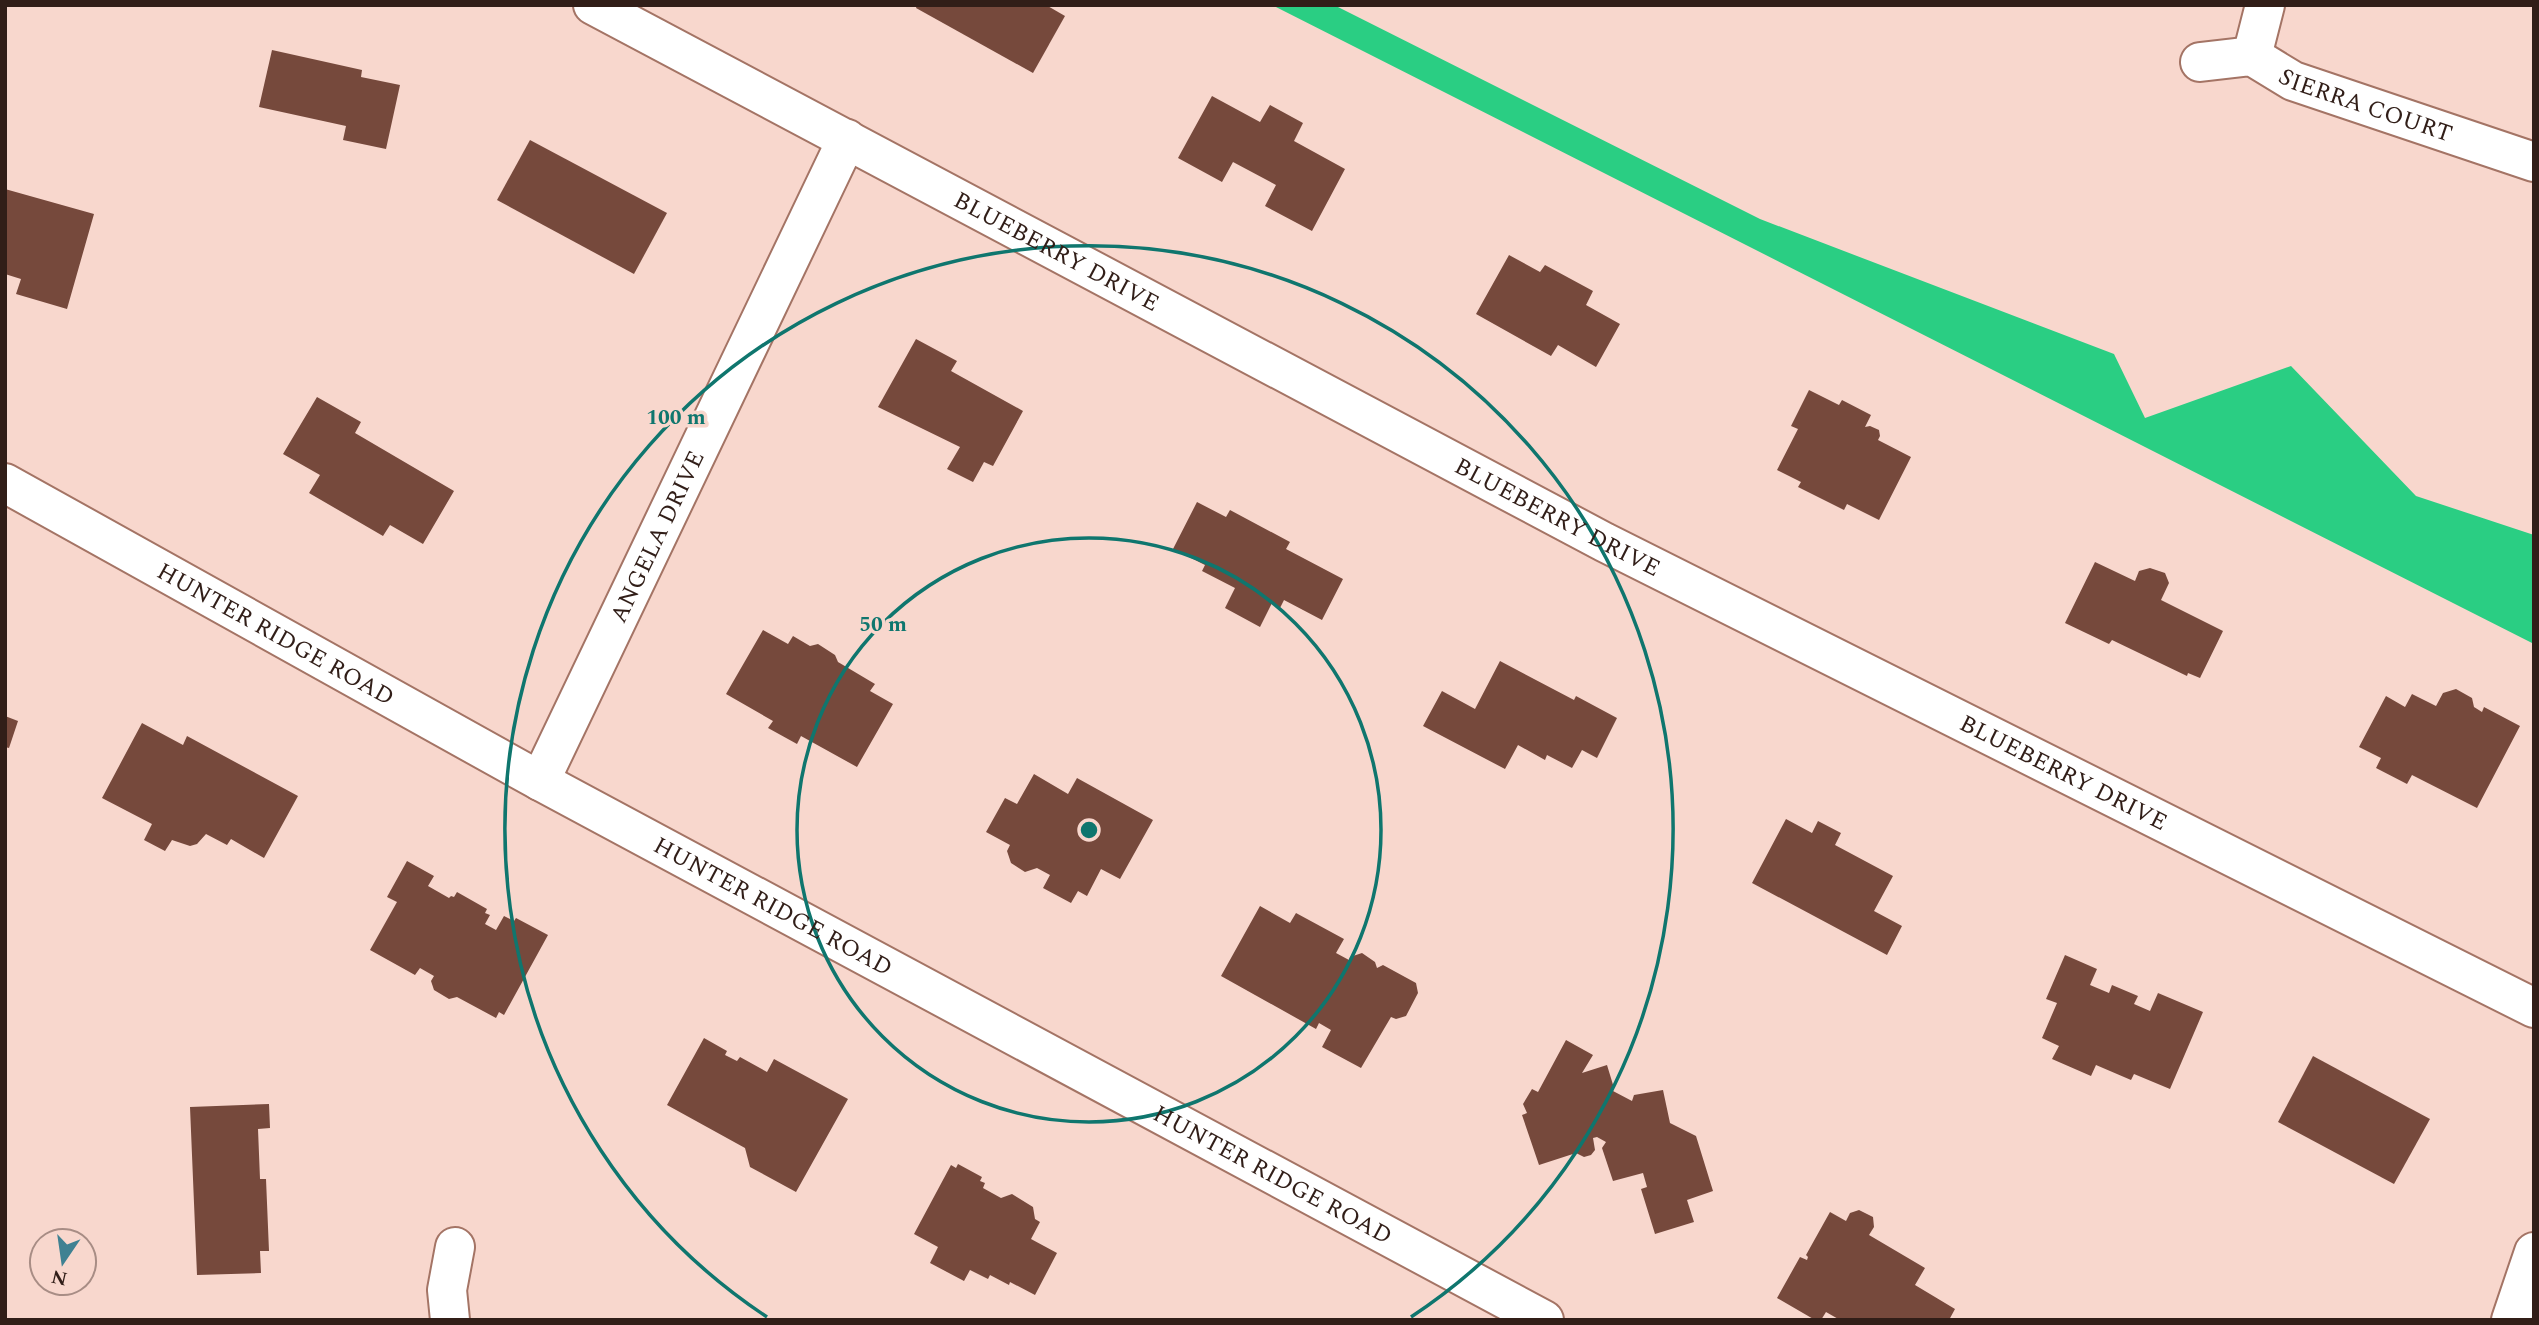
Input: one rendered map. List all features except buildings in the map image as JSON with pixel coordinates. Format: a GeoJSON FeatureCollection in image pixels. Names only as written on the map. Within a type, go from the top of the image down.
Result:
{"type":"FeatureCollection","features":[{"type":"Feature","properties":{"kind":"street","name":"BLUEBERRY DRIVE"},"geometry":{"type":"LineString","coordinates":[[593,5],[1604,542],[2534,1007]]}},
{"type":"Feature","properties":{"kind":"street"},"geometry":{"type":"LineString","coordinates":[[2252,56],[2264,5]]}},
{"type":"Feature","properties":{"kind":"street","name":"SIERRA COURT"},"geometry":{"type":"LineString","coordinates":[[2200,62],[2252,56],[2293,81],[2534,162]]}},
{"type":"Feature","properties":{"kind":"street","name":"ANGELA DRIVE"},"geometry":{"type":"LineString","coordinates":[[540,782],[847,139]]}},
{"type":"Feature","properties":{"kind":"street","name":"HUNTER RIDGE ROAD"},"geometry":{"type":"LineString","coordinates":[[5,484],[540,782],[1544,1320]]}},
{"type":"Feature","properties":{"kind":"street"},"geometry":{"type":"LineString","coordinates":[[450,1320],[447,1290],[455,1247]]}},
{"type":"Feature","properties":{"kind":"street"},"geometry":{"type":"LineString","coordinates":[[2511,1320],[2534,1252]]}},
{"type":"Feature","properties":{"kind":"green space"},"geometry":{"type":"Polygon","coordinates":[[[1272,5],[1334,5],[1760,219],[2114,354],[2145,418],[2291,366],[2416,496],[2534,535],[2534,644],[1272,5]]]}}]}
